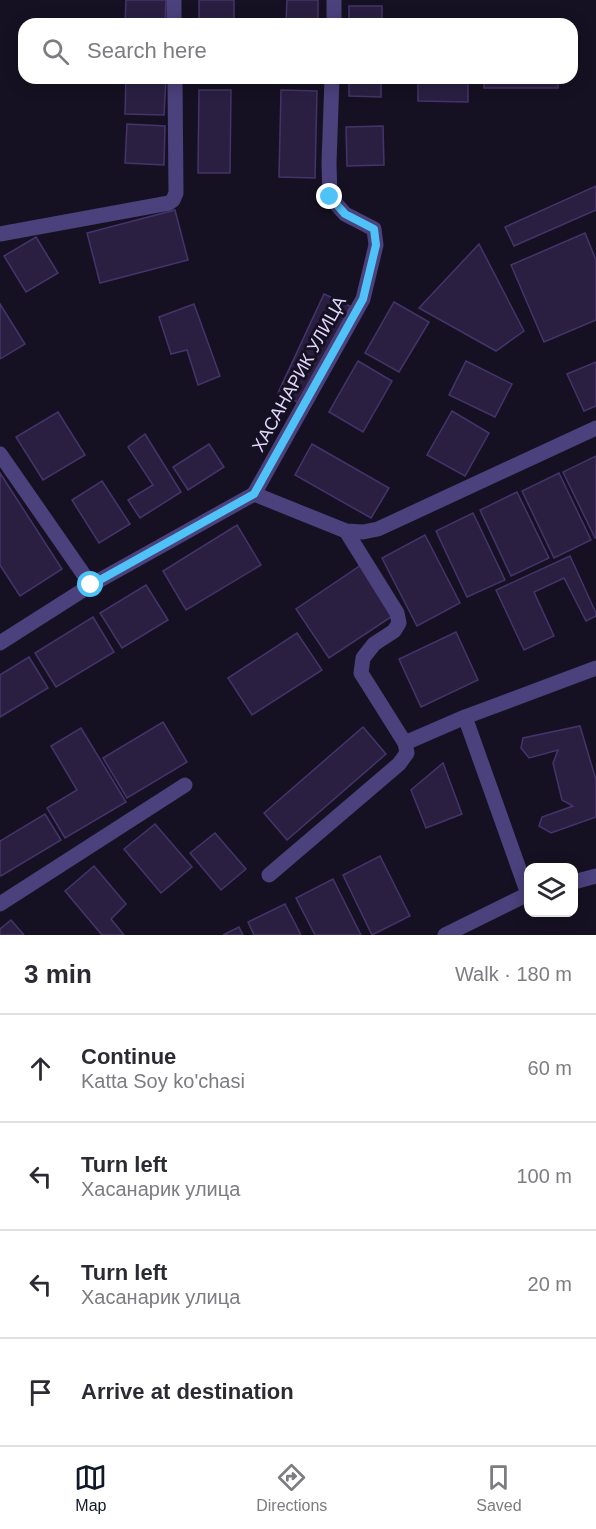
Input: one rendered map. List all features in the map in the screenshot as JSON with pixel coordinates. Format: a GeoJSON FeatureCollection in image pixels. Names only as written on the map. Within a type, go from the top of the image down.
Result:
{"type":"FeatureCollection","features":[{"type":"Feature","properties":{"kind":"street"},"geometry":{"type":"LineString","coordinates":[[174,0],[174,18]]}},
{"type":"Feature","properties":{"kind":"street"},"geometry":{"type":"LineString","coordinates":[[334,0],[334,18]]}},
{"type":"Feature","properties":{"kind":"street"},"geometry":{"type":"LineString","coordinates":[[0,234],[169,203],[173,200],[176,193],[175,84]]}},
{"type":"Feature","properties":{"kind":"street","name":"ХАСАНАРИК УЛИЦА"},"geometry":{"type":"LineString","coordinates":[[254,494],[363,299],[376,245],[374,229],[345,214],[330,197],[332,84]]}},
{"type":"Feature","properties":{"kind":"street"},"geometry":{"type":"LineString","coordinates":[[0,643],[91,585],[254,494],[346,531],[363,532],[378,529],[596,428]]}},
{"type":"Feature","properties":{"kind":"street"},"geometry":{"type":"LineString","coordinates":[[0,454],[91,585]]}},
{"type":"Feature","properties":{"kind":"street"},"geometry":{"type":"LineString","coordinates":[[269,875],[399,764],[407,753],[405,743],[361,673],[363,658],[374,645],[394,631],[399,623],[397,612],[346,531]]}},
{"type":"Feature","properties":{"kind":"street"},"geometry":{"type":"LineString","coordinates":[[405,743],[465,717],[596,668]]}},
{"type":"Feature","properties":{"kind":"street"},"geometry":{"type":"LineString","coordinates":[[465,717],[524,883]]}},
{"type":"Feature","properties":{"kind":"street"},"geometry":{"type":"LineString","coordinates":[[0,904],[184,785]]}},
{"type":"Feature","properties":{"kind":"street"},"geometry":{"type":"LineString","coordinates":[[578,881],[596,876]]}},
{"type":"Feature","properties":{"kind":"street"},"geometry":{"type":"LineString","coordinates":[[445,935],[473,929],[524,897]]}},
{"type":"Feature","properties":{"kind":"building"},"geometry":{"type":"Polygon","coordinates":[[[126,0],[166,0],[165,18],[125,18],[126,0]]]}},
{"type":"Feature","properties":{"kind":"building"},"geometry":{"type":"Polygon","coordinates":[[[199,0],[234,0],[234,18],[199,18],[199,0]]]}},
{"type":"Feature","properties":{"kind":"building"},"geometry":{"type":"Polygon","coordinates":[[[287,0],[318,0],[318,18],[286,18],[287,0]]]}},
{"type":"Feature","properties":{"kind":"building"},"geometry":{"type":"Polygon","coordinates":[[[349,6],[382,6],[382,18],[349,18],[349,6]]]}},
{"type":"Feature","properties":{"kind":"building"},"geometry":{"type":"Polygon","coordinates":[[[126,84],[166,84],[164,115],[125,114],[126,84]]]}},
{"type":"Feature","properties":{"kind":"building"},"geometry":{"type":"Polygon","coordinates":[[[349,84],[381,84],[381,97],[349,96],[349,84]]]}},
{"type":"Feature","properties":{"kind":"building"},"geometry":{"type":"Polygon","coordinates":[[[418,84],[468,84],[468,102],[418,101],[418,84]]]}},
{"type":"Feature","properties":{"kind":"building"},"geometry":{"type":"Polygon","coordinates":[[[484,84],[558,84],[558,88],[484,88],[484,84]]]}},
{"type":"Feature","properties":{"kind":"building"},"geometry":{"type":"Polygon","coordinates":[[[199,90],[231,90],[230,173],[198,173],[199,90]]]}},
{"type":"Feature","properties":{"kind":"building"},"geometry":{"type":"Polygon","coordinates":[[[281,90],[317,91],[315,178],[279,177],[281,90]]]}},
{"type":"Feature","properties":{"kind":"building"},"geometry":{"type":"Polygon","coordinates":[[[127,124],[165,126],[164,165],[125,163],[127,124]]]}},
{"type":"Feature","properties":{"kind":"building"},"geometry":{"type":"Polygon","coordinates":[[[383,126],[384,165],[347,166],[346,127],[383,126]]]}},
{"type":"Feature","properties":{"kind":"building"},"geometry":{"type":"Polygon","coordinates":[[[596,186],[596,210],[514,246],[505,227],[596,186]]]}},
{"type":"Feature","properties":{"kind":"building"},"geometry":{"type":"Polygon","coordinates":[[[175,210],[188,260],[100,283],[87,233],[175,210]]]}},
{"type":"Feature","properties":{"kind":"building"},"geometry":{"type":"Polygon","coordinates":[[[585,233],[596,260],[596,320],[544,342],[511,265],[585,233]]]}},
{"type":"Feature","properties":{"kind":"building"},"geometry":{"type":"Polygon","coordinates":[[[36,237],[58,273],[26,292],[4,256],[36,237]]]}},
{"type":"Feature","properties":{"kind":"building"},"geometry":{"type":"Polygon","coordinates":[[[479,244],[524,331],[496,351],[419,308],[479,244]]]}},
{"type":"Feature","properties":{"kind":"building"},"geometry":{"type":"Polygon","coordinates":[[[324,294],[350,306],[304,405],[278,393],[324,294]]]}},
{"type":"Feature","properties":{"kind":"building"},"geometry":{"type":"Polygon","coordinates":[[[394,302],[429,322],[399,372],[365,353],[394,302]]]}},
{"type":"Feature","properties":{"kind":"building"},"geometry":{"type":"Polygon","coordinates":[[[0,304],[25,344],[0,359],[0,304]]]}},
{"type":"Feature","properties":{"kind":"building"},"geometry":{"type":"Polygon","coordinates":[[[194,304],[220,376],[198,385],[187,350],[171,354],[159,317],[194,304]]]}},
{"type":"Feature","properties":{"kind":"building"},"geometry":{"type":"Polygon","coordinates":[[[358,361],[392,381],[363,432],[329,412],[358,361]]]}},
{"type":"Feature","properties":{"kind":"building"},"geometry":{"type":"Polygon","coordinates":[[[466,361],[512,384],[495,417],[449,395],[466,361]]]}},
{"type":"Feature","properties":{"kind":"building"},"geometry":{"type":"Polygon","coordinates":[[[596,362],[596,406],[584,411],[567,374],[596,362]]]}},
{"type":"Feature","properties":{"kind":"building"},"geometry":{"type":"Polygon","coordinates":[[[452,411],[489,433],[465,476],[427,455],[452,411]]]}},
{"type":"Feature","properties":{"kind":"building"},"geometry":{"type":"Polygon","coordinates":[[[58,412],[85,455],[43,480],[16,437],[58,412]]]}},
{"type":"Feature","properties":{"kind":"building"},"geometry":{"type":"Polygon","coordinates":[[[145,434],[181,492],[140,518],[128,500],[153,485],[128,447],[145,434]]]}},
{"type":"Feature","properties":{"kind":"building"},"geometry":{"type":"Polygon","coordinates":[[[209,444],[224,467],[188,490],[173,467],[209,444]]]}},
{"type":"Feature","properties":{"kind":"building"},"geometry":{"type":"Polygon","coordinates":[[[312,444],[389,488],[371,518],[295,475],[312,444]]]}},
{"type":"Feature","properties":{"kind":"building"},"geometry":{"type":"Polygon","coordinates":[[[596,456],[596,538],[595,538],[563,472],[596,456]]]}},
{"type":"Feature","properties":{"kind":"building"},"geometry":{"type":"Polygon","coordinates":[[[0,473],[62,569],[20,596],[0,565],[0,473]]]}},
{"type":"Feature","properties":{"kind":"building"},"geometry":{"type":"Polygon","coordinates":[[[559,473],[591,540],[554,558],[522,491],[559,473]]]}},
{"type":"Feature","properties":{"kind":"building"},"geometry":{"type":"Polygon","coordinates":[[[102,481],[130,524],[99,543],[72,500],[102,481]]]}},
{"type":"Feature","properties":{"kind":"building"},"geometry":{"type":"Polygon","coordinates":[[[517,492],[549,558],[511,576],[480,510],[517,492]]]}},
{"type":"Feature","properties":{"kind":"building"},"geometry":{"type":"Polygon","coordinates":[[[473,513],[505,580],[467,597],[436,531],[473,513]]]}},
{"type":"Feature","properties":{"kind":"building"},"geometry":{"type":"Polygon","coordinates":[[[237,525],[261,565],[186,610],[163,571],[237,525]]]}},
{"type":"Feature","properties":{"kind":"building"},"geometry":{"type":"Polygon","coordinates":[[[425,535],[460,603],[417,626],[382,558],[425,535]]]}},
{"type":"Feature","properties":{"kind":"building"},"geometry":{"type":"Polygon","coordinates":[[[570,556],[596,616],[586,621],[564,578],[534,592],[554,636],[524,650],[496,590],[570,556]]]}},
{"type":"Feature","properties":{"kind":"building"},"geometry":{"type":"Polygon","coordinates":[[[361,565],[394,615],[329,658],[296,609],[361,565]]]}},
{"type":"Feature","properties":{"kind":"building"},"geometry":{"type":"Polygon","coordinates":[[[146,585],[168,620],[122,648],[100,613],[146,585]]]}},
{"type":"Feature","properties":{"kind":"building"},"geometry":{"type":"Polygon","coordinates":[[[93,617],[114,652],[56,687],[35,653],[93,617]]]}},
{"type":"Feature","properties":{"kind":"building"},"geometry":{"type":"Polygon","coordinates":[[[456,632],[478,680],[421,707],[399,659],[456,632]]]}},
{"type":"Feature","properties":{"kind":"building"},"geometry":{"type":"Polygon","coordinates":[[[297,633],[322,670],[252,715],[228,678],[297,633]]]}},
{"type":"Feature","properties":{"kind":"building"},"geometry":{"type":"Polygon","coordinates":[[[29,657],[48,688],[0,717],[0,675],[29,657]]]}},
{"type":"Feature","properties":{"kind":"building"},"geometry":{"type":"Polygon","coordinates":[[[163,722],[187,762],[127,798],[103,758],[163,722]]]}},
{"type":"Feature","properties":{"kind":"building"},"geometry":{"type":"Polygon","coordinates":[[[580,726],[596,780],[596,817],[551,833],[539,826],[542,817],[573,806],[562,800],[553,763],[558,750],[529,758],[521,748],[523,738],[580,726]]]}},
{"type":"Feature","properties":{"kind":"building"},"geometry":{"type":"Polygon","coordinates":[[[363,727],[386,754],[287,840],[264,813],[363,727]]]}},
{"type":"Feature","properties":{"kind":"building"},"geometry":{"type":"Polygon","coordinates":[[[81,728],[126,802],[65,838],[47,808],[77,790],[51,746],[81,728]]]}},
{"type":"Feature","properties":{"kind":"building"},"geometry":{"type":"Polygon","coordinates":[[[443,763],[462,814],[426,828],[411,790],[443,763]]]}},
{"type":"Feature","properties":{"kind":"building"},"geometry":{"type":"Polygon","coordinates":[[[45,814],[61,840],[1,876],[0,841],[45,814]]]}},
{"type":"Feature","properties":{"kind":"building"},"geometry":{"type":"Polygon","coordinates":[[[155,824],[192,867],[161,893],[124,849],[155,824]]]}},
{"type":"Feature","properties":{"kind":"building"},"geometry":{"type":"Polygon","coordinates":[[[215,833],[246,869],[221,890],[190,853],[215,833]]]}},
{"type":"Feature","properties":{"kind":"building"},"geometry":{"type":"Polygon","coordinates":[[[380,856],[410,916],[372,935],[343,875],[380,856]]]}},
{"type":"Feature","properties":{"kind":"building"},"geometry":{"type":"Polygon","coordinates":[[[94,866],[126,904],[111,919],[124,935],[102,935],[65,891],[94,866]]]}},
{"type":"Feature","properties":{"kind":"building"},"geometry":{"type":"Polygon","coordinates":[[[333,879],[361,935],[315,935],[296,898],[333,879]]]}},
{"type":"Feature","properties":{"kind":"building"},"geometry":{"type":"Polygon","coordinates":[[[285,904],[301,935],[254,935],[248,922],[285,904]]]}},
{"type":"Feature","properties":{"kind":"building"},"geometry":{"type":"Polygon","coordinates":[[[11,920],[24,935],[0,935],[0,929],[11,920]]]}},
{"type":"Feature","properties":{"kind":"building"},"geometry":{"type":"Polygon","coordinates":[[[239,927],[243,935],[223,935],[239,927]]]}},
{"type":"Feature","properties":{"kind":"route"},"geometry":{"type":"LineString","coordinates":[[91,585],[254,494],[363,299],[376,245],[374,229],[345,214],[330,197]]}}]}
